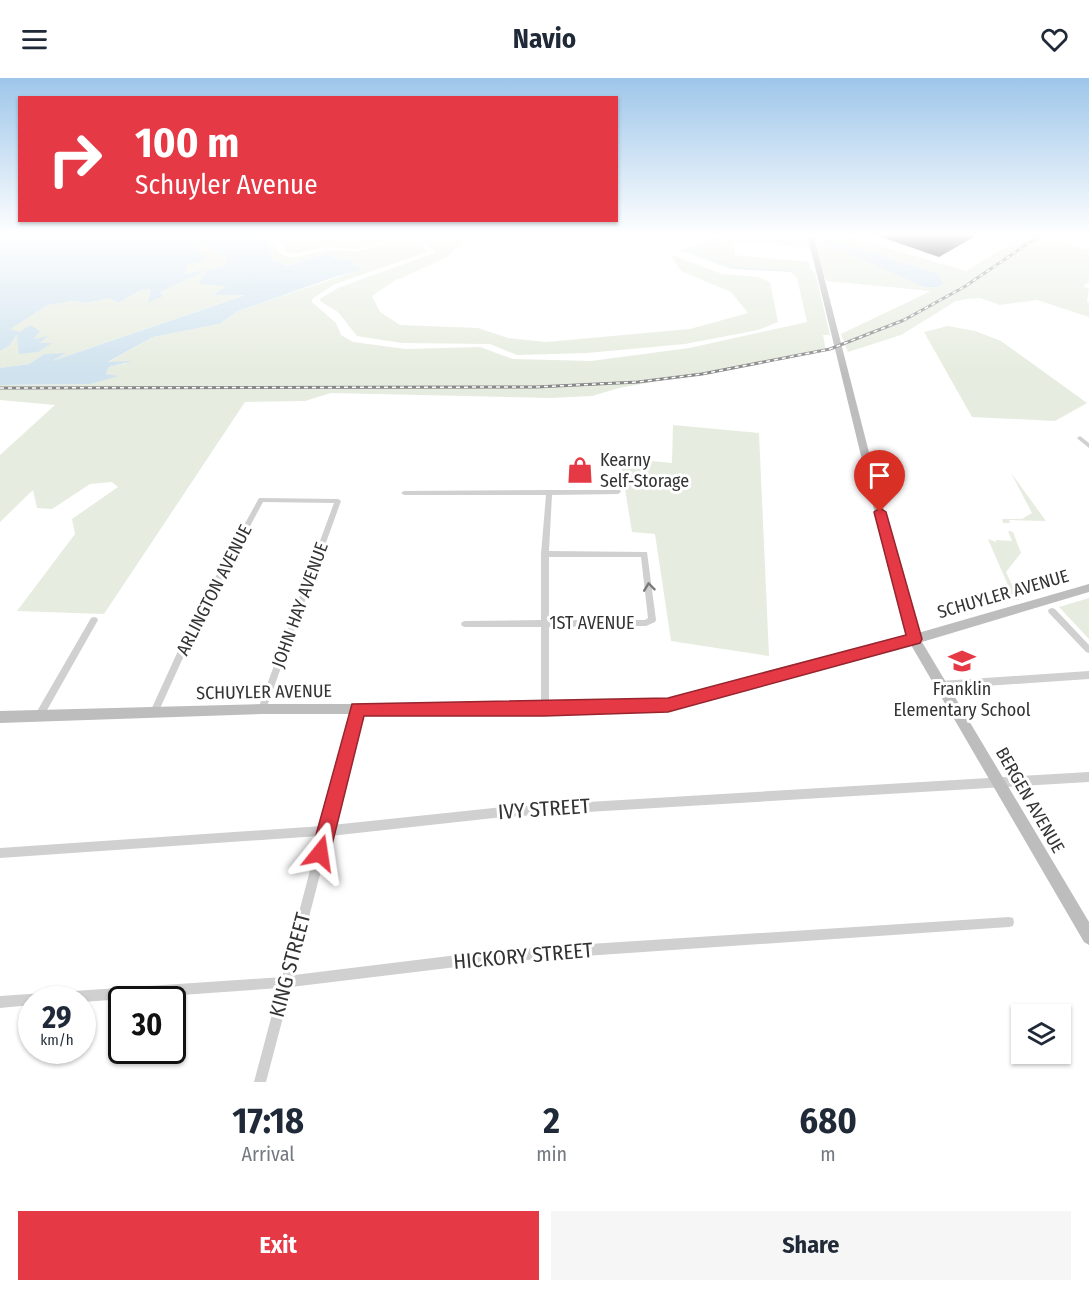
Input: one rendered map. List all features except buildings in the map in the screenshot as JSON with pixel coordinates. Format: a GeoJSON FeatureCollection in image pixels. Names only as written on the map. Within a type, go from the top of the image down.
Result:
{"type":"FeatureCollection","features":[{"type":"Feature","properties":{"kind":"street","name":"BERGEN AVENUE"},"geometry":{"type":"LineString","coordinates":[[822,281],[887,542],[914,639],[1089,937]]}},
{"type":"Feature","properties":{"kind":"street"},"geometry":{"type":"LineString","coordinates":[[1080,438],[1089,446]]}},
{"type":"Feature","properties":{"kind":"street"},"geometry":{"type":"LineString","coordinates":[[544,709],[544,554],[549,492]]}},
{"type":"Feature","properties":{"kind":"street"},"geometry":{"type":"LineString","coordinates":[[404,493],[618,492]]}},
{"type":"Feature","properties":{"kind":"street","name":"ARLINGTON AVENUE"},"geometry":{"type":"LineString","coordinates":[[154,712],[198,616],[261,500],[338,501]]}},
{"type":"Feature","properties":{"kind":"street","name":"JOHN HAY AVENUE"},"geometry":{"type":"LineString","coordinates":[[262,709],[338,501]]}},
{"type":"Feature","properties":{"kind":"street","name":"1ST AVENUE"},"geometry":{"type":"LineString","coordinates":[[465,624],[646,622],[652,620],[644,554],[544,554]]}},
{"type":"Feature","properties":{"kind":"street","name":"SCHUYLER AVENUE"},"geometry":{"type":"LineString","coordinates":[[0,717],[262,709],[544,709],[677,704],[1089,588]]}},
{"type":"Feature","properties":{"kind":"street"},"geometry":{"type":"LineString","coordinates":[[1052,611],[1089,650]]}},
{"type":"Feature","properties":{"kind":"street"},"geometry":{"type":"LineString","coordinates":[[39,716],[94,620]]}},
{"type":"Feature","properties":{"kind":"street"},"geometry":{"type":"LineString","coordinates":[[941,685],[1089,675]]}},
{"type":"Feature","properties":{"kind":"street","name":"KING STREET"},"geometry":{"type":"LineString","coordinates":[[260,1082],[358,709]]}},
{"type":"Feature","properties":{"kind":"street","name":"IVY STREET"},"geometry":{"type":"LineString","coordinates":[[0,853],[326,831],[503,812],[1089,777]]}},
{"type":"Feature","properties":{"kind":"street","name":"HICKORY STREET"},"geometry":{"type":"LineString","coordinates":[[96,995],[286,982],[498,956],[1009,922]]}},
{"type":"Feature","properties":{"kind":"street"},"geometry":{"type":"LineString","coordinates":[[0,1002],[18,1000]]}},
{"type":"Feature","properties":{"kind":"shaded area"},"geometry":{"type":"Polygon","coordinates":[[[180,281],[220,281],[227,286],[214,294],[247,294],[46,363],[64,354],[44,354],[29,364],[0,368],[0,351],[9,346],[18,334],[20,354],[51,343],[39,343],[46,338],[33,340],[9,329],[48,305],[74,301],[86,303],[110,298],[118,303],[139,291],[152,288],[162,295],[159,292],[180,281]]]}},
{"type":"Feature","properties":{"kind":"shaded area"},"geometry":{"type":"Polygon","coordinates":[[[328,281],[344,281],[312,299],[312,302],[336,323],[341,335],[353,342],[406,349],[480,347],[513,359],[591,361],[689,348],[807,322],[798,281],[817,281],[830,335],[823,335],[826,351],[619,388],[592,396],[550,398],[331,393],[305,401],[245,402],[104,614],[17,611],[75,534],[72,519],[118,487],[112,482],[90,484],[52,509],[37,508],[33,490],[0,522],[0,455],[55,405],[0,400],[0,385],[91,384],[116,376],[106,374],[109,367],[127,363],[107,363],[153,337],[219,324],[238,311],[328,281]]]}},
{"type":"Feature","properties":{"kind":"shaded area"},"geometry":{"type":"Polygon","coordinates":[[[357,281],[394,281],[372,296],[380,312],[400,325],[478,328],[508,338],[546,342],[690,329],[748,313],[731,292],[704,281],[767,281],[770,282],[778,322],[758,330],[685,344],[587,353],[517,355],[490,344],[402,343],[357,336],[338,312],[320,301],[321,298],[357,281]]]}},
{"type":"Feature","properties":{"kind":"shaded area"},"geometry":{"type":"Polygon","coordinates":[[[827,281],[1089,281],[1083,286],[1089,289],[1087,301],[1089,317],[1037,300],[1000,305],[980,298],[967,299],[956,301],[901,335],[848,352],[841,334],[931,291],[827,281]]]}},
{"type":"Feature","properties":{"kind":"shaded area"},"geometry":{"type":"Polygon","coordinates":[[[948,326],[975,331],[1001,341],[1087,403],[1055,421],[972,417],[924,332],[948,326]]]}},
{"type":"Feature","properties":{"kind":"shaded area"},"geometry":{"type":"Polygon","coordinates":[[[673,425],[759,433],[769,656],[671,641],[655,534],[632,532],[620,458],[672,463],[673,425]]]}},
{"type":"Feature","properties":{"kind":"shaded area"},"geometry":{"type":"Polygon","coordinates":[[[1011,473],[1046,521],[1009,520],[1010,523],[1003,523],[1002,519],[1022,519],[1032,513],[1011,473]]]}},
{"type":"Feature","properties":{"kind":"shaded area"},"geometry":{"type":"Polygon","coordinates":[[[1008,531],[1013,532],[1021,553],[1006,572],[1019,600],[1014,600],[1002,590],[1010,590],[988,539],[996,542],[996,540],[1012,541],[1008,531]]]}},
{"type":"Feature","properties":{"kind":"shaded area"},"geometry":{"type":"Polygon","coordinates":[[[1089,598],[1089,639],[1059,607],[1089,598]]]}},
{"type":"Feature","properties":{"kind":"water"},"geometry":{"type":"Polygon","coordinates":[[[0,281],[184,281],[160,292],[163,296],[148,303],[151,289],[139,291],[118,303],[110,298],[86,303],[74,301],[48,305],[10,329],[19,332],[31,325],[40,331],[34,339],[48,336],[40,343],[52,343],[38,352],[19,354],[17,335],[9,346],[0,351],[0,281]]]}},
{"type":"Feature","properties":{"kind":"water"},"geometry":{"type":"Polygon","coordinates":[[[200,281],[324,281],[238,311],[219,324],[153,337],[108,362],[133,361],[109,367],[106,374],[118,376],[91,384],[0,385],[0,368],[29,364],[44,354],[66,353],[52,361],[245,295],[213,295],[226,286],[198,284],[200,281]]]}},
{"type":"Feature","properties":{"kind":"water"},"geometry":{"type":"Polygon","coordinates":[[[910,281],[942,281],[943,283],[939,287],[924,287],[910,281]]]}},
{"type":"Feature","properties":{"kind":"railway"},"geometry":{"type":"LineString","coordinates":[[0,388],[536,387],[638,382],[702,374],[830,349],[904,320],[973,281]]}},
{"type":"Feature","properties":{"kind":"place","name":"Kearny Self-Storage"},"geometry":{"type":"Point","coordinates":[580,470]}},
{"type":"Feature","properties":{"kind":"place","name":"Franklin Elementary School"},"geometry":{"type":"Point","coordinates":[962,661]}},
{"type":"Feature","properties":{"kind":"route"},"geometry":{"type":"LineString","coordinates":[[320,853],[358,709],[544,709],[668,705],[914,639],[880,512]]}}]}
